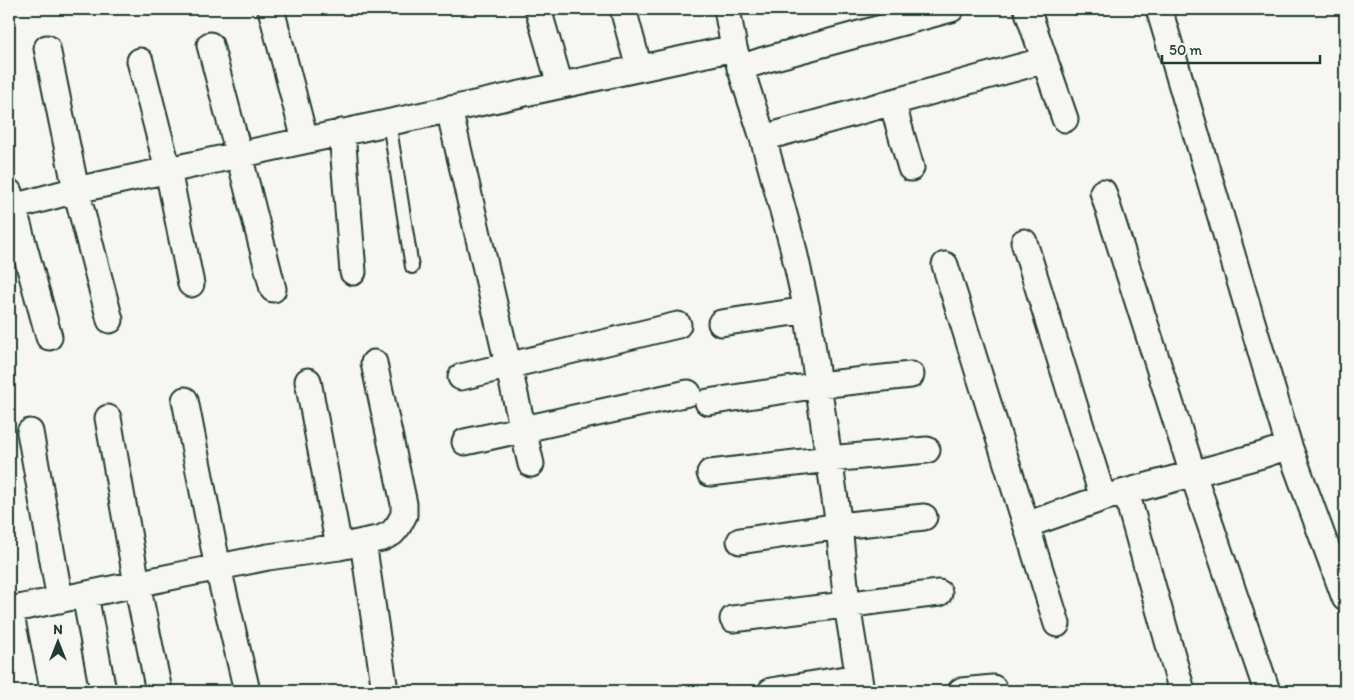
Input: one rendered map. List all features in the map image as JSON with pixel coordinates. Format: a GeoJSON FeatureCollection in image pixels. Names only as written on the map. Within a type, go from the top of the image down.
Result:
{"type":"FeatureCollection","features":[{"type":"Feature","properties":{"kind":"street"},"geometry":{"type":"LineString","coordinates":[[271,9],[305,140]]}},
{"type":"Feature","properties":{"kind":"street"},"geometry":{"type":"LineString","coordinates":[[538,9],[560,85]]}},
{"type":"Feature","properties":{"kind":"street"},"geometry":{"type":"LineString","coordinates":[[623,9],[639,68]]}},
{"type":"Feature","properties":{"kind":"street"},"geometry":{"type":"LineString","coordinates":[[726,9],[737,58],[763,138],[793,247],[807,310],[860,684],[771,691]]}},
{"type":"Feature","properties":{"kind":"street"},"geometry":{"type":"LineString","coordinates":[[49,337],[10,202],[76,190],[639,68],[737,58],[764,60],[951,9]]}},
{"type":"Feature","properties":{"kind":"street"},"geometry":{"type":"LineString","coordinates":[[1026,9],[1065,119]]}},
{"type":"Feature","properties":{"kind":"street"},"geometry":{"type":"LineString","coordinates":[[1159,9],[1290,446],[1340,567],[1345,598]]}},
{"type":"Feature","properties":{"kind":"street"},"geometry":{"type":"LineString","coordinates":[[210,45],[273,289]]}},
{"type":"Feature","properties":{"kind":"street"},"geometry":{"type":"LineString","coordinates":[[47,48],[76,190],[110,320]]}},
{"type":"Feature","properties":{"kind":"street"},"geometry":{"type":"LineString","coordinates":[[763,138],[1045,60]]}},
{"type":"Feature","properties":{"kind":"street"},"geometry":{"type":"LineString","coordinates":[[140,61],[168,170],[190,284]]}},
{"type":"Feature","properties":{"kind":"street"},"geometry":{"type":"LineString","coordinates":[[892,102],[911,168]]}},
{"type":"Feature","properties":{"kind":"street"},"geometry":{"type":"LineString","coordinates":[[449,109],[531,464]]}},
{"type":"Feature","properties":{"kind":"street"},"geometry":{"type":"LineString","coordinates":[[342,132],[353,272]]}},
{"type":"Feature","properties":{"kind":"street"},"geometry":{"type":"LineString","coordinates":[[1103,192],[1193,474],[1267,691]]}},
{"type":"Feature","properties":{"kind":"street"},"geometry":{"type":"LineString","coordinates":[[1024,242],[1115,495],[1182,691]]}},
{"type":"Feature","properties":{"kind":"street"},"geometry":{"type":"LineString","coordinates":[[945,265],[1057,624]]}},
{"type":"Feature","properties":{"kind":"street"},"geometry":{"type":"LineString","coordinates":[[721,323],[807,310]]}},
{"type":"Feature","properties":{"kind":"street"},"geometry":{"type":"LineString","coordinates":[[461,377],[678,325]]}},
{"type":"Feature","properties":{"kind":"street"},"geometry":{"type":"LineString","coordinates":[[26,691],[10,610],[268,557],[339,547],[382,538],[392,534],[404,515],[404,504],[374,363]]}},
{"type":"Feature","properties":{"kind":"street"},"geometry":{"type":"LineString","coordinates":[[465,442],[522,429],[698,398],[912,375]]}},
{"type":"Feature","properties":{"kind":"street"},"geometry":{"type":"LineString","coordinates":[[308,381],[339,547]]}},
{"type":"Feature","properties":{"kind":"street"},"geometry":{"type":"LineString","coordinates":[[185,400],[218,568],[247,691]]}},
{"type":"Feature","properties":{"kind":"street"},"geometry":{"type":"LineString","coordinates":[[108,418],[159,691]]}},
{"type":"Feature","properties":{"kind":"street"},"geometry":{"type":"LineString","coordinates":[[30,432],[60,600]]}},
{"type":"Feature","properties":{"kind":"street"},"geometry":{"type":"LineString","coordinates":[[1026,525],[1115,495],[1290,446]]}},
{"type":"Feature","properties":{"kind":"street"},"geometry":{"type":"LineString","coordinates":[[710,473],[927,450]]}},
{"type":"Feature","properties":{"kind":"street"},"geometry":{"type":"LineString","coordinates":[[740,541],[839,526],[924,517]]}},
{"type":"Feature","properties":{"kind":"street"},"geometry":{"type":"LineString","coordinates":[[363,542],[386,691]]}},
{"type":"Feature","properties":{"kind":"street"},"geometry":{"type":"LineString","coordinates":[[733,619],[938,593]]}},
{"type":"Feature","properties":{"kind":"street"},"geometry":{"type":"LineString","coordinates":[[85,595],[103,691]]}},
{"type":"Feature","properties":{"kind":"street"},"geometry":{"type":"LineString","coordinates":[[961,691],[992,688]]}},
{"type":"Feature","properties":{"kind":"lane"},"geometry":{"type":"LineString","coordinates":[[389,122],[412,267]]}}]}
